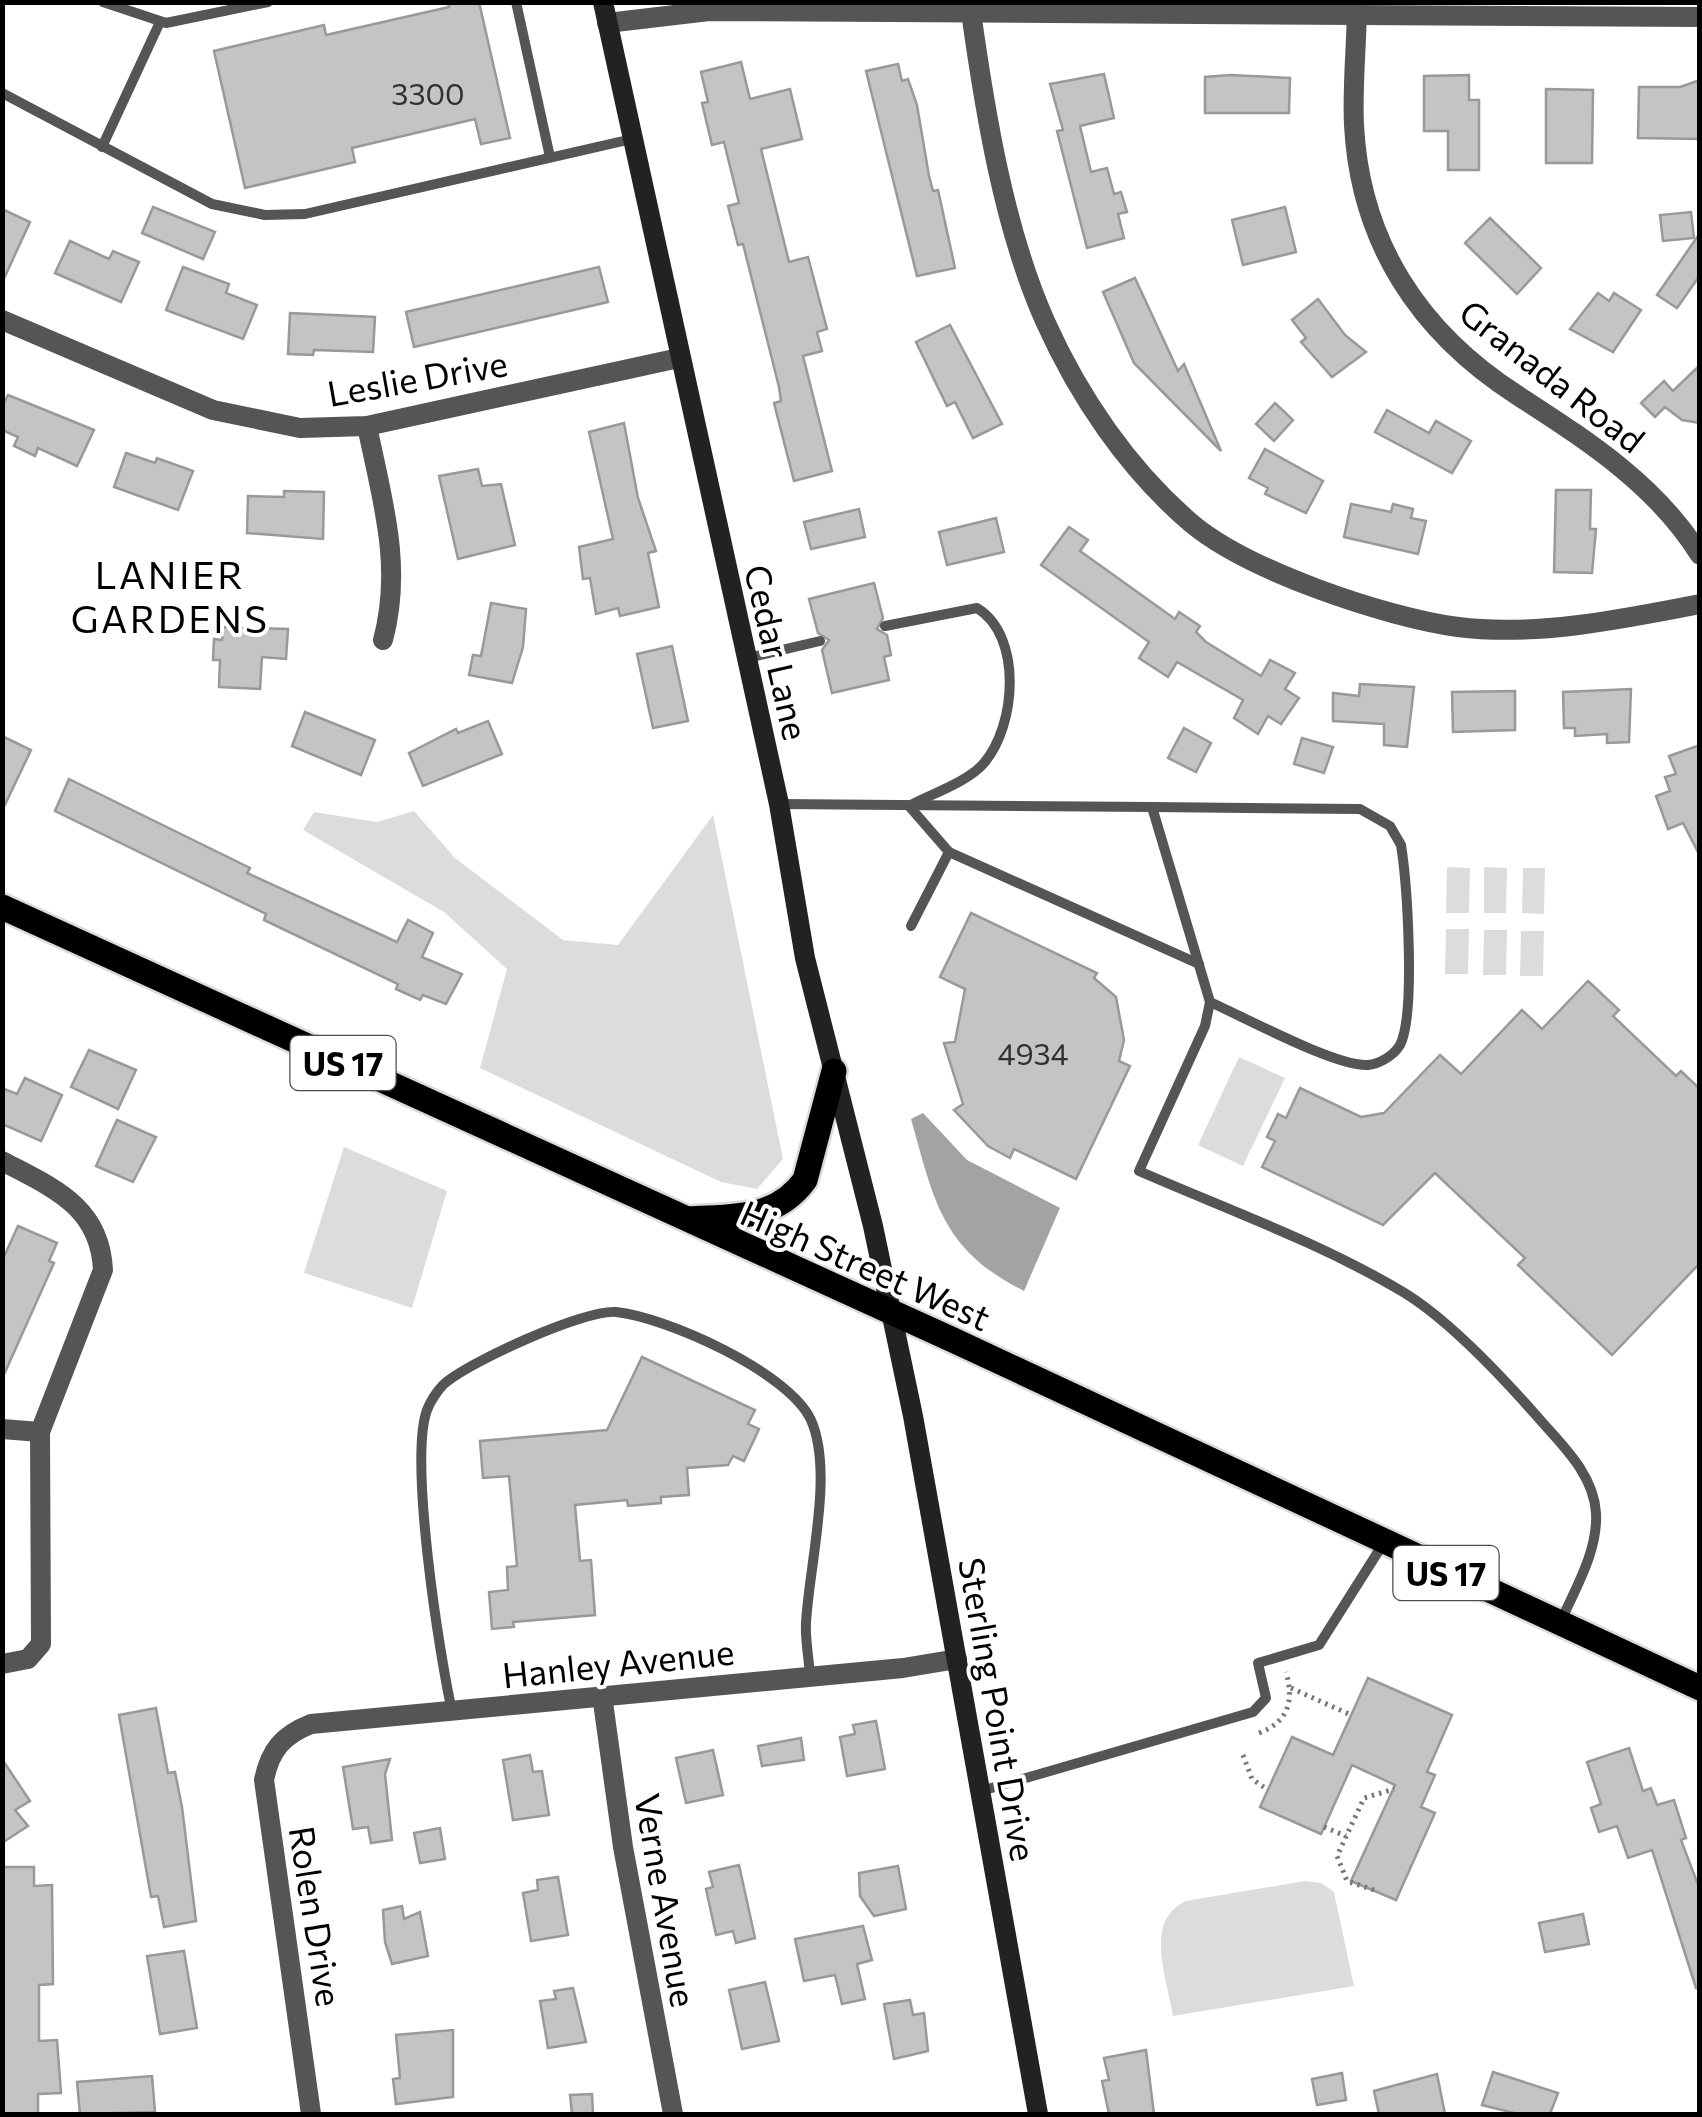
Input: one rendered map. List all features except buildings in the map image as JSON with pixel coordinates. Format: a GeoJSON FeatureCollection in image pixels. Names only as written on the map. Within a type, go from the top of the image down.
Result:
{"type":"FeatureCollection","features":[{"type":"Feature","properties":{"kind":"main road","name":"Cedar Lane"},"geometry":{"type":"LineString","coordinates":[[605,13],[779,804],[806,958],[892,1316]]}},
{"type":"Feature","properties":{"kind":"main road","name":"High Street West"},"geometry":{"type":"LineString","coordinates":[[2,907],[892,1316],[954,1340],[1382,1544],[1700,1688]]}},
{"type":"Feature","properties":{"kind":"main road"},"geometry":{"type":"LineString","coordinates":[[684,1220],[756,1214],[795,1194],[805,1180],[834,1072]]}},
{"type":"Feature","properties":{"kind":"main road","name":"Sterling Point Drive"},"geometry":{"type":"LineString","coordinates":[[892,1316],[1038,2114]]}},
{"type":"Feature","properties":{"kind":"street"},"geometry":{"type":"LineString","coordinates":[[605,13],[1357,9],[1700,17]]}},
{"type":"Feature","properties":{"kind":"street","name":"Granada Road"},"geometry":{"type":"LineString","coordinates":[[1357,9],[1354,124],[1359,171],[1370,217],[1396,278],[1430,320],[1478,366],[1619,464],[1657,500],[1700,555]]}},
{"type":"Feature","properties":{"kind":"street"},"geometry":{"type":"LineString","coordinates":[[971,12],[982,97],[1024,264],[1044,319],[1101,421],[1137,468],[1195,526],[1316,587],[1380,609],[1460,627],[1609,620],[1700,604]]}},
{"type":"Feature","properties":{"kind":"street","name":"Leslie Drive"},"geometry":{"type":"LineString","coordinates":[[2,320],[214,410],[300,428],[367,426],[680,358]]}},
{"type":"Feature","properties":{"kind":"street"},"geometry":{"type":"LineString","coordinates":[[367,426],[393,549],[390,613],[383,640]]}},
{"type":"Feature","properties":{"kind":"street"},"geometry":{"type":"LineString","coordinates":[[2,1161],[82,1208],[102,1248],[100,1284],[40,1432],[41,1644],[28,1659],[2,1664]]}},
{"type":"Feature","properties":{"kind":"street"},"geometry":{"type":"LineString","coordinates":[[2,1428],[40,1432]]}},
{"type":"Feature","properties":{"kind":"street","name":"Hanley Avenue"},"geometry":{"type":"LineString","coordinates":[[287,1736],[311,1724],[957,1659]]}},
{"type":"Feature","properties":{"kind":"street","name":"Verne Avenue"},"geometry":{"type":"LineString","coordinates":[[602,1695],[623,1847],[673,2114]]}},
{"type":"Feature","properties":{"kind":"street","name":"Rolen Drive"},"geometry":{"type":"LineString","coordinates":[[287,1736],[268,1762],[264,1780],[311,2114]]}},
{"type":"Feature","properties":{"kind":"lane"},"geometry":{"type":"LineString","coordinates":[[103,2],[160,22],[190,22],[268,2]]}},
{"type":"Feature","properties":{"kind":"lane"},"geometry":{"type":"LineString","coordinates":[[516,2],[550,158]]}},
{"type":"Feature","properties":{"kind":"lane"},"geometry":{"type":"LineString","coordinates":[[102,147],[160,22]]}},
{"type":"Feature","properties":{"kind":"lane"},"geometry":{"type":"LineString","coordinates":[[2,94],[212,204],[265,216],[306,214],[632,139]]}},
{"type":"Feature","properties":{"kind":"lane"},"geometry":{"type":"LineString","coordinates":[[884,626],[976,608],[990,616],[998,630],[1012,685],[1004,730],[982,766],[909,806]]}},
{"type":"Feature","properties":{"kind":"lane"},"geometry":{"type":"LineString","coordinates":[[746,658],[820,641]]}},
{"type":"Feature","properties":{"kind":"lane"},"geometry":{"type":"LineString","coordinates":[[779,804],[1360,809],[1390,826],[1401,845],[1407,1016],[1400,1044],[1389,1058],[1368,1064],[1344,1061],[1210,1002]]}},
{"type":"Feature","properties":{"kind":"lane"},"geometry":{"type":"LineString","coordinates":[[909,806],[949,852],[1199,964]]}},
{"type":"Feature","properties":{"kind":"lane"},"geometry":{"type":"LineString","coordinates":[[1152,807],[1210,1002],[1205,1026],[1139,1171],[1350,1264],[1405,1293],[1437,1318],[1528,1406],[1573,1456],[1596,1510],[1588,1560],[1560,1624]]}},
{"type":"Feature","properties":{"kind":"lane"},"geometry":{"type":"LineString","coordinates":[[911,926],[949,852]]}},
{"type":"Feature","properties":{"kind":"lane"},"geometry":{"type":"LineString","coordinates":[[452,1712],[442,1668],[420,1450],[428,1408],[441,1386],[458,1373],[575,1318],[612,1312],[647,1318],[754,1366],[786,1390],[810,1418],[820,1452],[806,1626],[810,1676]]}},
{"type":"Feature","properties":{"kind":"lane"},"geometry":{"type":"LineString","coordinates":[[981,1791],[1253,1712],[1266,1698],[1258,1663],[1319,1645],[1382,1544]]}},
{"type":"Feature","properties":{"kind":"path"},"geometry":{"type":"LineString","coordinates":[[1291,1688],[1351,1715]]}},
{"type":"Feature","properties":{"kind":"path"},"geometry":{"type":"LineString","coordinates":[[1244,1754],[1252,1779],[1268,1790]]}},
{"type":"Feature","properties":{"kind":"path"},"geometry":{"type":"LineString","coordinates":[[1374,1890],[1347,1881],[1337,1856],[1364,1798],[1394,1789]]}},
{"type":"Feature","properties":{"kind":"path"},"geometry":{"type":"LineString","coordinates":[[1324,1826],[1346,1836]]}},
{"type":"Feature","properties":{"kind":"shaded area"},"geometry":{"type":"Polygon","coordinates":[[[414,811],[455,858],[563,940],[618,945],[713,815],[783,1159],[757,1189],[721,1182],[480,1068],[507,969],[444,912],[303,830],[314,812],[377,822],[414,811]]]}},
{"type":"Feature","properties":{"kind":"shaded area"},"geometry":{"type":"Polygon","coordinates":[[[1447,867],[1470,868],[1469,913],[1446,913],[1447,867]]]}},
{"type":"Feature","properties":{"kind":"shaded area"},"geometry":{"type":"Polygon","coordinates":[[[1484,867],[1507,868],[1506,913],[1484,913],[1484,867]]]}},
{"type":"Feature","properties":{"kind":"shaded area"},"geometry":{"type":"Polygon","coordinates":[[[1523,868],[1545,868],[1544,914],[1522,913],[1523,868]]]}},
{"type":"Feature","properties":{"kind":"shaded area"},"geometry":{"type":"Polygon","coordinates":[[[1446,929],[1469,929],[1468,974],[1445,974],[1446,929]]]}},
{"type":"Feature","properties":{"kind":"shaded area"},"geometry":{"type":"Polygon","coordinates":[[[1484,930],[1507,930],[1506,975],[1483,975],[1484,930]]]}},
{"type":"Feature","properties":{"kind":"shaded area"},"geometry":{"type":"Polygon","coordinates":[[[1521,931],[1544,931],[1543,976],[1520,976],[1521,931]]]}},
{"type":"Feature","properties":{"kind":"shaded area"},"geometry":{"type":"Polygon","coordinates":[[[1239,1057],[1285,1078],[1243,1166],[1198,1145],[1239,1057]]]}},
{"type":"Feature","properties":{"kind":"shaded area"},"geometry":{"type":"Polygon","coordinates":[[[923,1113],[967,1160],[1060,1208],[1024,1291],[975,1258],[945,1220],[911,1119],[923,1113]]]}},
{"type":"Feature","properties":{"kind":"shaded area"},"geometry":{"type":"Polygon","coordinates":[[[344,1147],[447,1191],[412,1308],[304,1273],[344,1147]]]}},
{"type":"Feature","properties":{"kind":"shaded area"},"geometry":{"type":"Polygon","coordinates":[[[1305,1881],[1321,1883],[1334,1892],[1354,1986],[1173,2016],[1161,1936],[1173,1910],[1186,1901],[1305,1881]]]}},
{"type":"Feature","properties":{"kind":"district","name":"LANIER GARDENS"},"geometry":{"type":"Point","coordinates":[170,595]}}]}
